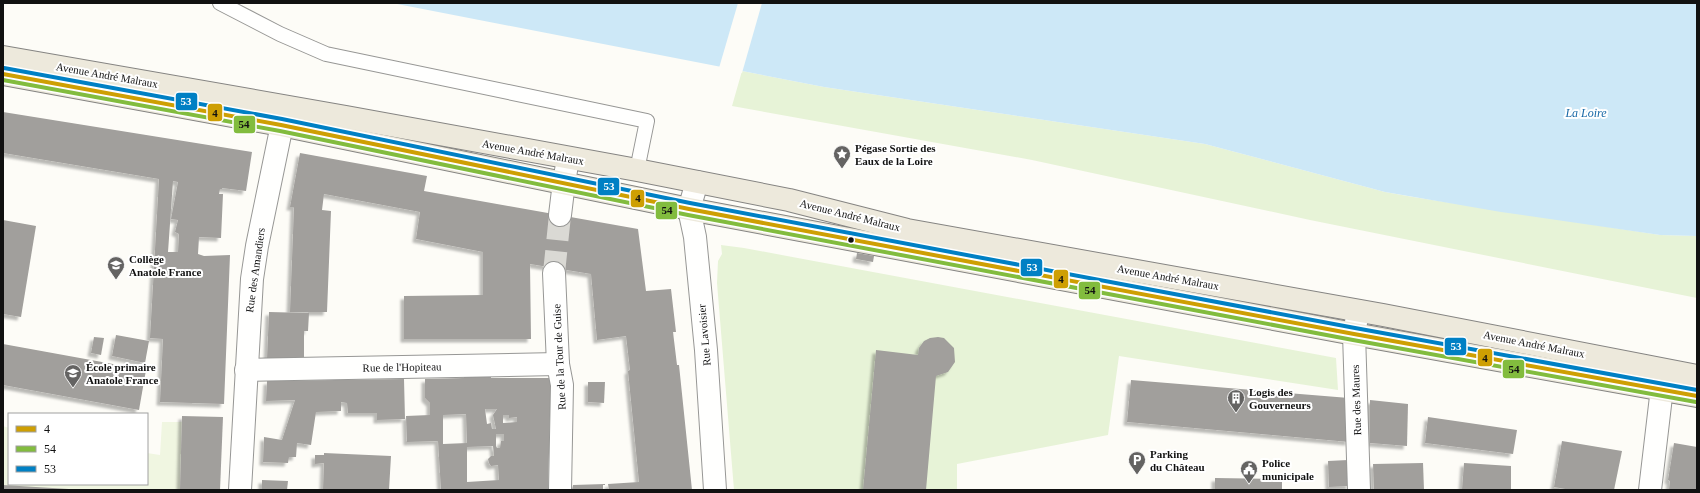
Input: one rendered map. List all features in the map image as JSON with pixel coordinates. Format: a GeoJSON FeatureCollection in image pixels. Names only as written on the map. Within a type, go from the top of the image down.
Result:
{"type":"FeatureCollection","features":[{"type":"Feature","properties":{"kind":"main road","name":"Avenue André Malraux"},"geometry":{"type":"LineString","coordinates":[[3,57],[346,117],[568,159],[637,170],[789,200],[907,230],[1358,311],[1663,380],[1697,396]]}},
{"type":"Feature","properties":{"kind":"main road","name":"Avenue André Malraux"},"geometry":{"type":"LineString","coordinates":[[3,74],[281,125],[564,182],[689,209],[1354,334],[1663,380],[1697,376]]}},
{"type":"Feature","properties":{"kind":"street"},"geometry":{"type":"LineString","coordinates":[[281,125],[284,115],[321,121],[346,117]]}},
{"type":"Feature","properties":{"kind":"street","name":"Rue des Amandiers"},"geometry":{"type":"LineString","coordinates":[[240,490],[252,279],[281,125]]}},
{"type":"Feature","properties":{"kind":"street"},"geometry":{"type":"LineString","coordinates":[[560,215],[568,159]]}},
{"type":"Feature","properties":{"kind":"street","name":"Rue Lavoisier"},"geometry":{"type":"LineString","coordinates":[[697,182],[689,209],[695,236],[706,350],[715,490]]}},
{"type":"Feature","properties":{"kind":"street","name":"Rue de la Tour de Guise"},"geometry":{"type":"LineString","coordinates":[[554,273],[558,364],[562,385],[560,490]]}},
{"type":"Feature","properties":{"kind":"street","name":"Rue des Maures"},"geometry":{"type":"LineString","coordinates":[[1358,311],[1354,334],[1359,490]]}},
{"type":"Feature","properties":{"kind":"street","name":"Rue de l'Hopiteau"},"geometry":{"type":"LineString","coordinates":[[246,370],[558,364]]}},
{"type":"Feature","properties":{"kind":"street"},"geometry":{"type":"LineString","coordinates":[[1650,490],[1663,380]]}},
{"type":"Feature","properties":{"kind":"lane"},"geometry":{"type":"LineString","coordinates":[[220,3],[280,34],[326,54],[647,121],[637,170]]}},
{"type":"Feature","properties":{"kind":"green space"},"geometry":{"type":"Polygon","coordinates":[[[742,71],[824,87],[1205,144],[1385,192],[1413,197],[1660,235],[1697,236],[1697,298],[1310,220],[1032,160],[732,106],[742,71]]]}},
{"type":"Feature","properties":{"kind":"green space"},"geometry":{"type":"Polygon","coordinates":[[[721,245],[744,248],[1336,358],[1338,390],[1119,356],[1108,435],[957,464],[957,490],[734,490],[717,283],[718,261],[722,254],[721,245]]]}},
{"type":"Feature","properties":{"kind":"green space"},"geometry":{"type":"Polygon","coordinates":[[[162,422],[182,422],[180,489],[3,490],[3,426],[8,428],[8,485],[148,485],[148,453],[160,455],[162,422]]]}},
{"type":"Feature","properties":{"kind":"water","name":"La Loire"},"geometry":{"type":"Polygon","coordinates":[[[392,3],[1697,3],[1697,236],[1660,235],[1501,212],[1385,192],[1205,144],[824,87],[392,3]]]}},
{"type":"Feature","properties":{"kind":"pier"},"geometry":{"type":"Polygon","coordinates":[[[738,3],[762,3],[742,73],[719,68],[738,3]]]}},
{"type":"Feature","properties":{"kind":"building"},"geometry":{"type":"Polygon","coordinates":[[[3,112],[252,152],[246,191],[220,189],[219,194],[223,194],[221,238],[199,237],[198,254],[204,256],[230,255],[224,404],[160,402],[163,339],[150,338],[159,179],[3,153],[3,112]],[[173,181],[168,252],[178,252],[179,234],[175,232],[178,220],[171,219],[178,182],[173,181]]]}},
{"type":"Feature","properties":{"kind":"building"},"geometry":{"type":"Polygon","coordinates":[[[300,153],[427,176],[424,191],[638,229],[646,291],[671,289],[676,332],[673,332],[677,365],[679,365],[692,490],[609,490],[608,484],[639,482],[628,371],[630,370],[626,336],[597,340],[591,274],[530,264],[531,339],[404,339],[404,296],[483,295],[483,252],[416,239],[420,212],[324,194],[322,210],[331,211],[327,312],[290,312],[294,207],[290,207],[300,153]]]}},
{"type":"Feature","properties":{"kind":"building"},"geometry":{"type":"Polygon","coordinates":[[[3,220],[36,226],[21,317],[3,314],[3,220]]]}},
{"type":"Feature","properties":{"kind":"building"},"geometry":{"type":"Polygon","coordinates":[[[857,253],[874,256],[873,262],[856,259],[857,253]]]}},
{"type":"Feature","properties":{"kind":"building"},"geometry":{"type":"Polygon","coordinates":[[[269,312],[309,313],[308,331],[304,331],[304,360],[267,359],[269,312]]]}},
{"type":"Feature","properties":{"kind":"building"},"geometry":{"type":"Polygon","coordinates":[[[116,335],[149,341],[145,363],[112,356],[116,335]]]}},
{"type":"Feature","properties":{"kind":"building"},"geometry":{"type":"Polygon","coordinates":[[[94,337],[104,338],[101,355],[91,353],[94,337]]]}},
{"type":"Feature","properties":{"kind":"building"},"geometry":{"type":"Polygon","coordinates":[[[930,338],[944,338],[954,348],[955,362],[948,372],[936,376],[926,490],[863,490],[876,350],[918,355],[919,348],[924,341],[930,338]]]}},
{"type":"Feature","properties":{"kind":"building","name":"École primaire Anatole France"},"geometry":{"type":"Polygon","coordinates":[[[3,344],[146,370],[139,410],[3,385],[3,344]]]}},
{"type":"Feature","properties":{"kind":"building"},"geometry":{"type":"Polygon","coordinates":[[[464,374],[491,375],[491,378],[551,378],[548,490],[441,490],[438,441],[407,442],[406,416],[430,415],[430,403],[425,398],[425,379],[464,378],[464,374]],[[485,409],[487,424],[491,423],[492,429],[496,429],[493,415],[497,409],[485,409]],[[466,414],[443,415],[443,444],[467,443],[466,414]],[[503,415],[503,423],[517,422],[517,417],[509,418],[509,415],[503,415]],[[496,434],[497,448],[500,448],[501,441],[504,441],[504,434],[496,434]],[[493,446],[467,447],[467,482],[499,480],[498,465],[491,466],[488,459],[491,456],[494,456],[493,446]]]}},
{"type":"Feature","properties":{"kind":"building"},"geometry":{"type":"Polygon","coordinates":[[[404,379],[405,419],[377,420],[377,413],[348,413],[347,403],[341,402],[341,411],[316,412],[311,445],[297,443],[296,457],[289,457],[288,463],[263,462],[264,437],[282,440],[295,400],[266,401],[267,381],[404,379]]]}},
{"type":"Feature","properties":{"kind":"building","name":"Logis des Gouverneurs"},"geometry":{"type":"Polygon","coordinates":[[[1131,380],[1349,398],[1349,404],[1345,405],[1346,436],[1349,437],[1349,442],[1127,422],[1131,380]]]}},
{"type":"Feature","properties":{"kind":"building"},"geometry":{"type":"Polygon","coordinates":[[[588,382],[605,382],[604,403],[588,402],[588,382]]]}},
{"type":"Feature","properties":{"kind":"building"},"geometry":{"type":"Polygon","coordinates":[[[1370,400],[1408,404],[1407,446],[1370,443],[1370,400]]]}},
{"type":"Feature","properties":{"kind":"building"},"geometry":{"type":"Polygon","coordinates":[[[182,416],[223,417],[220,490],[180,490],[182,416]]]}},
{"type":"Feature","properties":{"kind":"building"},"geometry":{"type":"Polygon","coordinates":[[[1428,417],[1517,430],[1513,454],[1425,443],[1428,417]]]}},
{"type":"Feature","properties":{"kind":"building"},"geometry":{"type":"Polygon","coordinates":[[[1562,441],[1622,451],[1614,490],[1571,490],[1554,487],[1562,441]]]}},
{"type":"Feature","properties":{"kind":"building"},"geometry":{"type":"Polygon","coordinates":[[[1674,443],[1697,447],[1697,490],[1669,490],[1670,481],[1668,480],[1674,443]]]}},
{"type":"Feature","properties":{"kind":"building"},"geometry":{"type":"Polygon","coordinates":[[[324,453],[391,456],[389,490],[323,490],[324,463],[315,464],[315,455],[324,455],[324,453]]]}},
{"type":"Feature","properties":{"kind":"building"},"geometry":{"type":"Polygon","coordinates":[[[1348,460],[1350,486],[1329,487],[1328,461],[1348,460]]]}},
{"type":"Feature","properties":{"kind":"building"},"geometry":{"type":"Polygon","coordinates":[[[1423,463],[1424,490],[1374,490],[1373,464],[1423,463]]]}},
{"type":"Feature","properties":{"kind":"building"},"geometry":{"type":"Polygon","coordinates":[[[1464,463],[1511,466],[1511,490],[1462,490],[1464,463]]]}},
{"type":"Feature","properties":{"kind":"building","name":"Police municipale"},"geometry":{"type":"Polygon","coordinates":[[[1215,478],[1282,479],[1282,490],[1215,490],[1215,478]]]}},
{"type":"Feature","properties":{"kind":"building"},"geometry":{"type":"Polygon","coordinates":[[[262,480],[288,481],[287,490],[262,490],[262,480]]]}},
{"type":"Feature","properties":{"kind":"building"},"geometry":{"type":"Polygon","coordinates":[[[605,484],[603,485],[603,490],[572,490],[573,485],[605,484]]]}},
{"type":"Feature","properties":{"kind":"building"},"geometry":{"type":"Polygon","coordinates":[[[3,485],[69,489],[69,490],[3,490],[3,485]]]}},
{"type":"Feature","properties":{"kind":"tunnel"},"geometry":{"type":"LineString","coordinates":[[554,273],[560,215]]}},
{"type":"Feature","properties":{"kind":"transit line","name":"53"},"geometry":{"type":"LineString","coordinates":[[4,68],[282,119],[690,203],[1355,328],[1697,390]]}},
{"type":"Feature","properties":{"kind":"transit line","name":"4"},"geometry":{"type":"LineString","coordinates":[[3,74],[281,125],[689,209],[1354,334],[1697,396]]}},
{"type":"Feature","properties":{"kind":"transit line","name":"54"},"geometry":{"type":"LineString","coordinates":[[3,80],[280,131],[688,215],[1353,340],[1696,402]]}},
{"type":"Feature","properties":{"kind":"place","name":"Pégase Sortie des Eaux de la Loire"},"geometry":{"type":"Point","coordinates":[842,169]}},
{"type":"Feature","properties":{"kind":"place","name":"Collège Anatole France"},"geometry":{"type":"Point","coordinates":[116,280]}},
{"type":"Feature","properties":{"kind":"place","name":"École primaire Anatole France"},"geometry":{"type":"Point","coordinates":[73,388]}},
{"type":"Feature","properties":{"kind":"place","name":"Logis des Gouverneurs"},"geometry":{"type":"Point","coordinates":[1236,413]}},
{"type":"Feature","properties":{"kind":"place","name":"Parking du Château"},"geometry":{"type":"Point","coordinates":[1137,475]}},
{"type":"Feature","properties":{"kind":"place","name":"Police municipale"},"geometry":{"type":"Point","coordinates":[1249,484]}}]}
